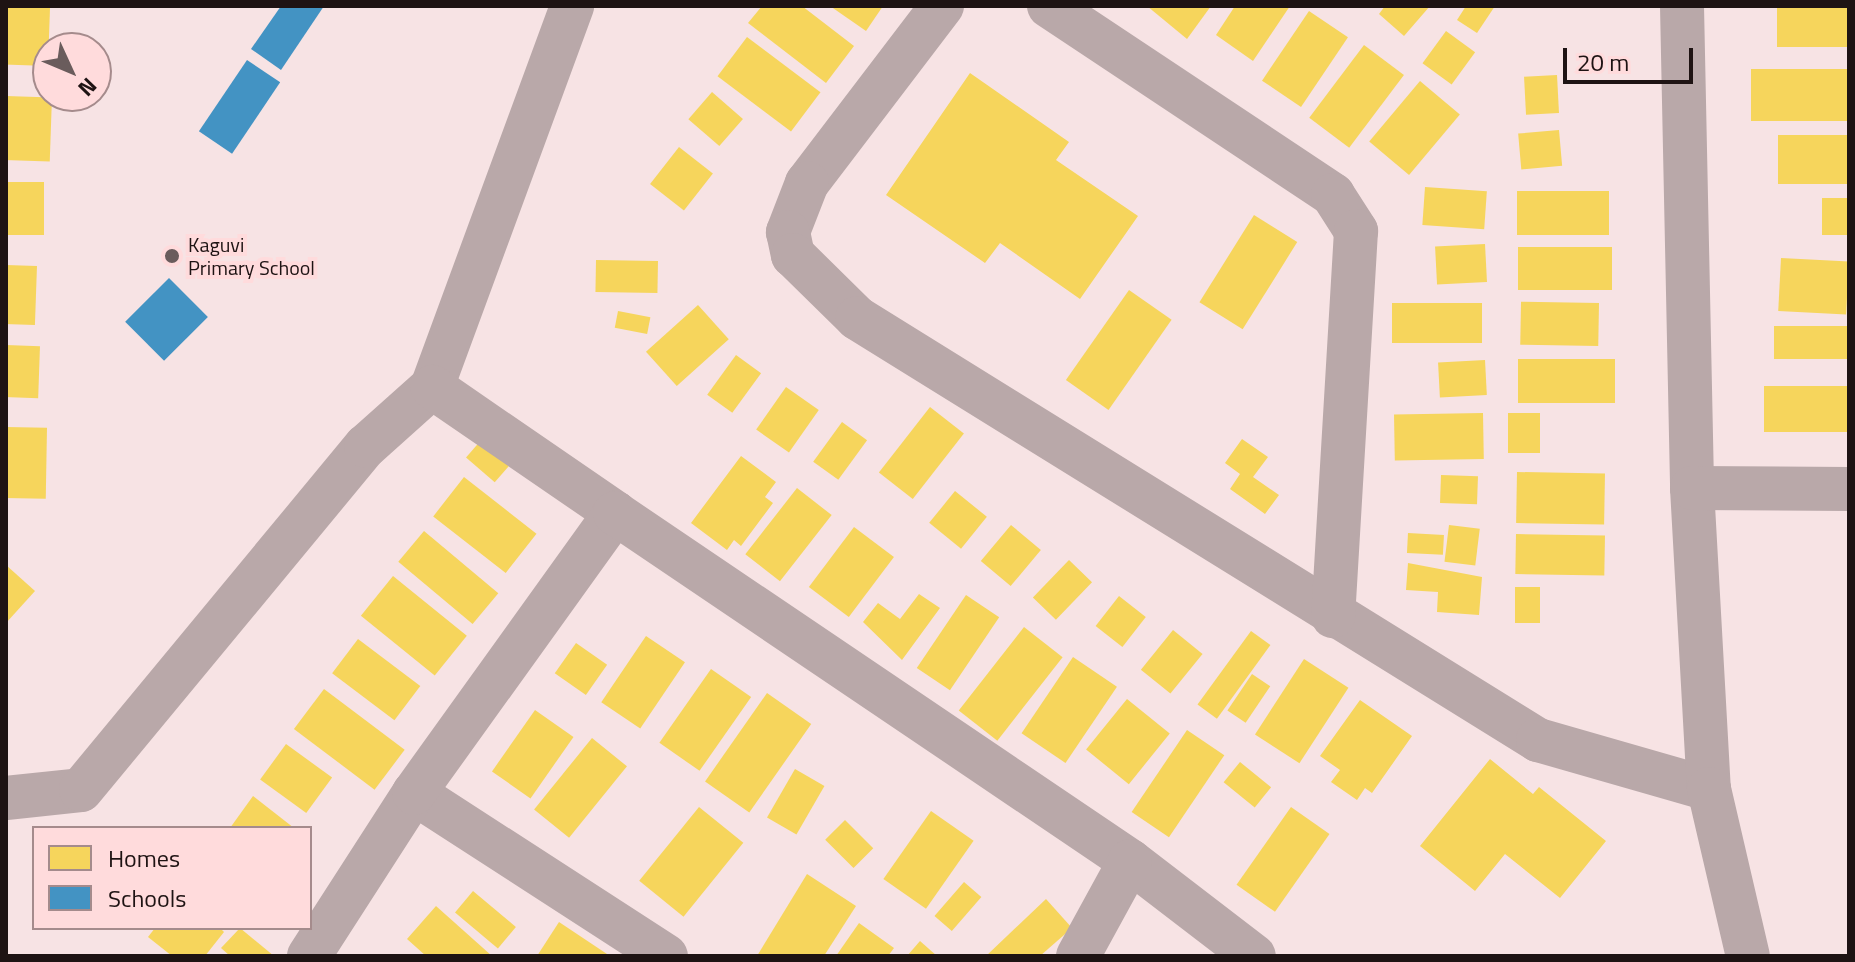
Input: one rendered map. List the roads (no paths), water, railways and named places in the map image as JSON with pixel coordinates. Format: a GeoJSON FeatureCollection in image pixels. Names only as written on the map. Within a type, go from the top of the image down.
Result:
{"type":"FeatureCollection","features":[{"type":"Feature","properties":{"kind":"street"},"geometry":{"type":"LineString","coordinates":[[6,798],[81,790],[366,446],[432,387],[572,6]]}},
{"type":"Feature","properties":{"kind":"street"},"geometry":{"type":"LineString","coordinates":[[942,6],[807,183],[788,232],[793,255],[857,318],[1333,616],[1538,740],[1709,789]]}},
{"type":"Feature","properties":{"kind":"street"},"geometry":{"type":"LineString","coordinates":[[1049,6],[1322,187],[1356,231],[1333,616]]}},
{"type":"Feature","properties":{"kind":"street"},"geometry":{"type":"LineString","coordinates":[[1682,6],[1692,488],[1709,789],[1748,956]]}},
{"type":"Feature","properties":{"kind":"street"},"geometry":{"type":"LineString","coordinates":[[432,387],[1130,861],[1254,956]]}},
{"type":"Feature","properties":{"kind":"street"},"geometry":{"type":"LineString","coordinates":[[1692,488],[1849,489]]}},
{"type":"Feature","properties":{"kind":"street"},"geometry":{"type":"LineString","coordinates":[[309,956],[414,793],[615,513]]}},
{"type":"Feature","properties":{"kind":"street"},"geometry":{"type":"LineString","coordinates":[[414,793],[666,956]]}},
{"type":"Feature","properties":{"kind":"street"},"geometry":{"type":"LineString","coordinates":[[1078,956],[1130,861]]}},
{"type":"Feature","properties":{"kind":"place","name":"Kaguvi Primary School"},"geometry":{"type":"Point","coordinates":[172,256]}}]}
